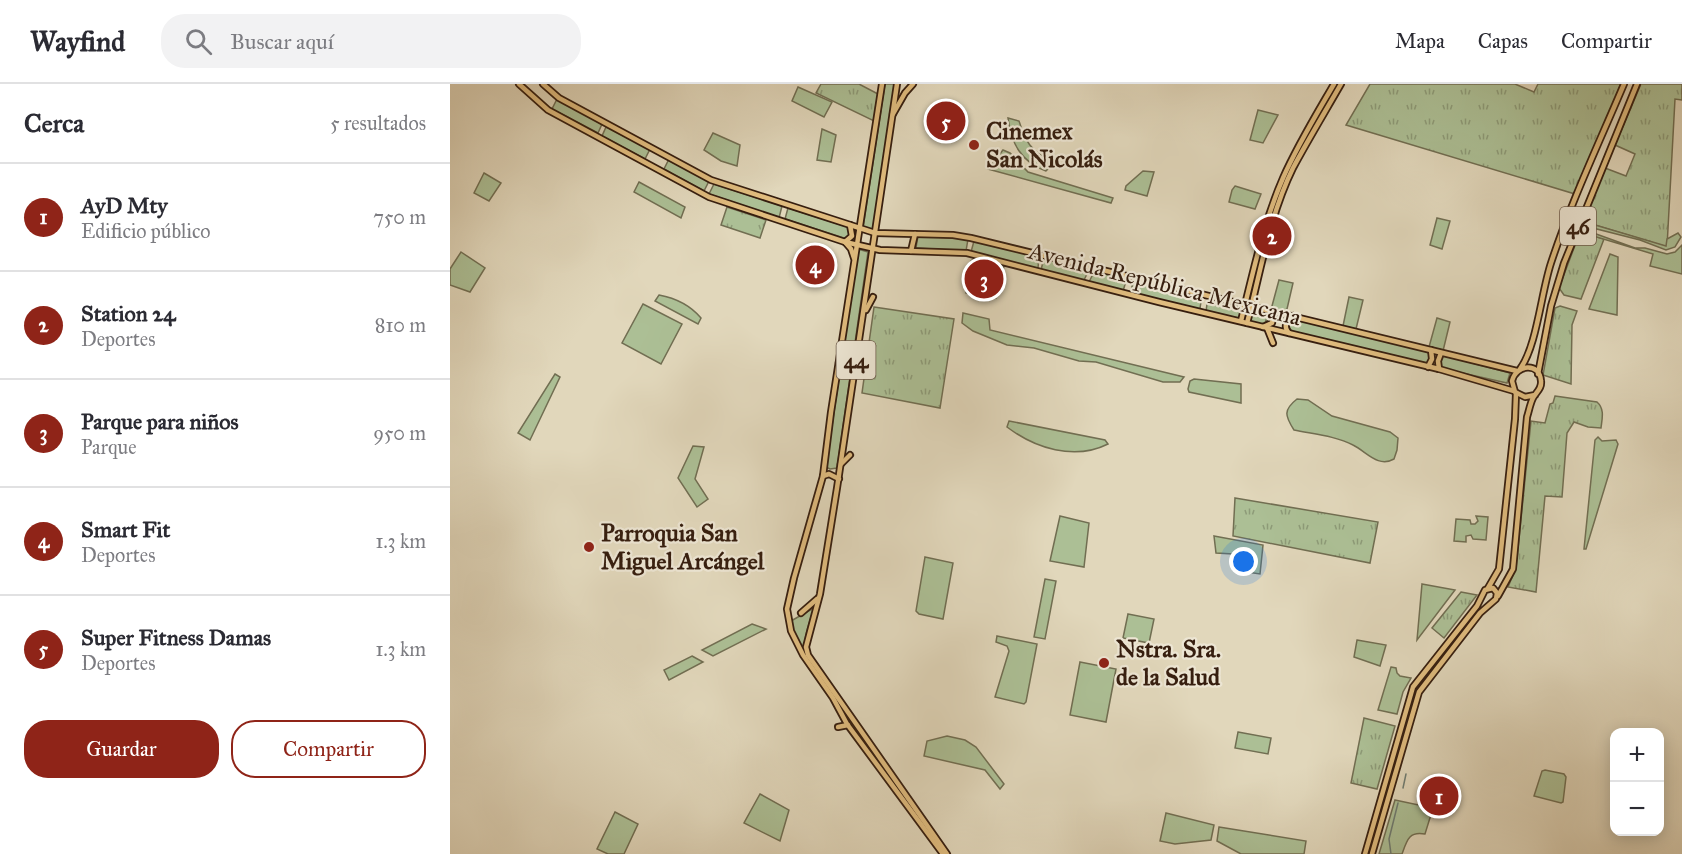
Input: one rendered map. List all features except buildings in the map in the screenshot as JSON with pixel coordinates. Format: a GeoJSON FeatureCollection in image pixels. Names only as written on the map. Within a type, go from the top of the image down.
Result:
{"type":"FeatureCollection","features":[{"type":"Feature","properties":{"kind":"main road","name":"Avenida República Mexicana"},"geometry":{"type":"LineString","coordinates":[[519,84],[548,110],[709,197],[845,242],[880,250],[967,254],[1439,369],[1505,387],[1515,392]]}},
{"type":"Feature","properties":{"kind":"main road","name":"Avenida República Mexicana"},"geometry":{"type":"LineString","coordinates":[[543,84],[559,98],[711,180],[875,233],[953,235],[971,238],[1518,370]]}},
{"type":"Feature","properties":{"kind":"main road","name":"44"},"geometry":{"type":"LineString","coordinates":[[882,84],[823,476],[788,601],[790,631],[795,642],[848,712],[948,854]]}},
{"type":"Feature","properties":{"kind":"main road","name":"44"},"geometry":{"type":"LineString","coordinates":[[897,84],[823,580],[806,647],[811,662],[848,724],[943,854]]}},
{"type":"Feature","properties":{"kind":"main road"},"geometry":{"type":"LineString","coordinates":[[892,116],[913,84]]}},
{"type":"Feature","properties":{"kind":"main road"},"geometry":{"type":"LineString","coordinates":[[1241,321],[1262,236],[1277,194],[1293,158],[1334,84]]}},
{"type":"Feature","properties":{"kind":"main road"},"geometry":{"type":"LineString","coordinates":[[1248,323],[1270,229],[1293,169],[1341,84]]}},
{"type":"Feature","properties":{"kind":"main road","name":"46"},"geometry":{"type":"LineString","coordinates":[[1365,854],[1406,708],[1415,685],[1484,595],[1499,569],[1516,405],[1512,381],[1528,356],[1551,263],[1581,183],[1624,84]]}},
{"type":"Feature","properties":{"kind":"main road","name":"46"},"geometry":{"type":"LineString","coordinates":[[1372,854],[1419,692],[1480,613],[1497,596],[1513,569],[1527,420],[1535,395],[1541,386],[1538,374],[1551,306],[1560,273],[1593,188],[1595,174],[1637,84]]}},
{"type":"Feature","properties":{"kind":"main road"},"geometry":{"type":"LineString","coordinates":[[1293,158],[1293,169]]}},
{"type":"Feature","properties":{"kind":"main road"},"geometry":{"type":"LineString","coordinates":[[1589,167],[1595,174]]}},
{"type":"Feature","properties":{"kind":"main road"},"geometry":{"type":"LineString","coordinates":[[1581,183],[1590,180],[1593,188]]}},
{"type":"Feature","properties":{"kind":"main road"},"geometry":{"type":"LineString","coordinates":[[850,225],[852,236],[845,242],[851,249],[854,260]]}},
{"type":"Feature","properties":{"kind":"main road"},"geometry":{"type":"LineString","coordinates":[[911,251],[915,234]]}},
{"type":"Feature","properties":{"kind":"main road"},"geometry":{"type":"LineString","coordinates":[[863,315],[873,297]]}},
{"type":"Feature","properties":{"kind":"main road"},"geometry":{"type":"LineString","coordinates":[[1272,311],[1274,315],[1272,322],[1265,327],[1273,343]]}},
{"type":"Feature","properties":{"kind":"main road"},"geometry":{"type":"LineString","coordinates":[[1289,333],[1286,326],[1287,321],[1293,316]]}},
{"type":"Feature","properties":{"kind":"main road"},"geometry":{"type":"LineString","coordinates":[[1535,328],[1535,345],[1538,347],[1543,345]]}},
{"type":"Feature","properties":{"kind":"main road"},"geometry":{"type":"LineString","coordinates":[[1428,367],[1432,359],[1431,350]]}},
{"type":"Feature","properties":{"kind":"main road"},"geometry":{"type":"LineString","coordinates":[[1439,369],[1438,361],[1441,353]]}},
{"type":"Feature","properties":{"kind":"main road"},"geometry":{"type":"LineString","coordinates":[[839,363],[843,361],[848,363],[854,373]]}},
{"type":"Feature","properties":{"kind":"main road"},"geometry":{"type":"LineString","coordinates":[[1495,384],[1497,382],[1508,384],[1511,374],[1499,367]]}},
{"type":"Feature","properties":{"kind":"main road"},"geometry":{"type":"LineString","coordinates":[[1518,370],[1529,368],[1538,374]]}},
{"type":"Feature","properties":{"kind":"main road"},"geometry":{"type":"LineString","coordinates":[[1505,387],[1516,405]]}},
{"type":"Feature","properties":{"kind":"main road"},"geometry":{"type":"LineString","coordinates":[[1515,392],[1524,397],[1535,395]]}},
{"type":"Feature","properties":{"kind":"main road"},"geometry":{"type":"LineString","coordinates":[[1515,419],[1522,414],[1527,420]]}},
{"type":"Feature","properties":{"kind":"main road"},"geometry":{"type":"LineString","coordinates":[[841,464],[850,455]]}},
{"type":"Feature","properties":{"kind":"main road"},"geometry":{"type":"LineString","coordinates":[[824,468],[829,472],[840,471]]}},
{"type":"Feature","properties":{"kind":"main road"},"geometry":{"type":"LineString","coordinates":[[823,476],[829,474],[839,479]]}},
{"type":"Feature","properties":{"kind":"main road"},"geometry":{"type":"LineString","coordinates":[[801,613],[816,601],[823,580]]}},
{"type":"Feature","properties":{"kind":"main road"},"geometry":{"type":"LineString","coordinates":[[1488,588],[1495,589],[1497,596]]}},
{"type":"Feature","properties":{"kind":"main road"},"geometry":{"type":"LineString","coordinates":[[1484,595],[1485,600],[1492,602]]}},
{"type":"Feature","properties":{"kind":"main road"},"geometry":{"type":"LineString","coordinates":[[1415,685],[1421,670]]}},
{"type":"Feature","properties":{"kind":"main road"},"geometry":{"type":"LineString","coordinates":[[848,712],[848,724]]}},
{"type":"Feature","properties":{"kind":"main road"},"geometry":{"type":"LineString","coordinates":[[838,728],[848,724],[857,728],[867,739]]}},
{"type":"Feature","properties":{"kind":"main road"},"geometry":{"type":"LineString","coordinates":[[877,762],[884,770],[890,772]]}},
{"type":"Feature","properties":{"kind":"main road"},"geometry":{"type":"LineString","coordinates":[[1378,804],[1380,785]]}},
{"type":"Feature","properties":{"kind":"green space"},"geometry":{"type":"Polygon","coordinates":[[[821,84],[859,84],[878,94],[874,121],[816,93],[821,84]]]}},
{"type":"Feature","properties":{"kind":"green space"},"geometry":{"type":"Polygon","coordinates":[[[885,84],[895,84],[873,230],[863,228],[885,84]]]}},
{"type":"Feature","properties":{"kind":"green space"},"geometry":{"type":"Polygon","coordinates":[[[1370,84],[1515,84],[1534,92],[1538,84],[1621,84],[1575,194],[1346,125],[1370,84]]]}},
{"type":"Feature","properties":{"kind":"green space"},"geometry":{"type":"Polygon","coordinates":[[[1641,84],[1682,84],[1682,100],[1675,99],[1667,247],[1585,222],[1605,168],[1626,176],[1635,154],[1615,145],[1641,84]]]}},
{"type":"Feature","properties":{"kind":"green space"},"geometry":{"type":"Polygon","coordinates":[[[798,87],[832,102],[824,117],[792,101],[798,87]]]}},
{"type":"Feature","properties":{"kind":"green space"},"geometry":{"type":"Polygon","coordinates":[[[557,99],[602,124],[598,133],[552,109],[557,99]]]}},
{"type":"Feature","properties":{"kind":"green space"},"geometry":{"type":"Polygon","coordinates":[[[1258,110],[1278,115],[1263,143],[1250,140],[1258,110]]]}},
{"type":"Feature","properties":{"kind":"green space"},"geometry":{"type":"Polygon","coordinates":[[[1008,118],[1019,121],[1030,145],[1050,161],[1051,166],[1046,171],[1024,157],[1012,136],[1008,118]]]}},
{"type":"Feature","properties":{"kind":"green space"},"geometry":{"type":"Polygon","coordinates":[[[606,127],[650,149],[645,159],[602,136],[606,127]]]}},
{"type":"Feature","properties":{"kind":"green space"},"geometry":{"type":"Polygon","coordinates":[[[822,129],[836,135],[831,162],[817,160],[822,129]]]}},
{"type":"Feature","properties":{"kind":"green space"},"geometry":{"type":"Polygon","coordinates":[[[713,133],[740,145],[737,166],[721,161],[704,150],[713,133]]]}},
{"type":"Feature","properties":{"kind":"green space"},"geometry":{"type":"Polygon","coordinates":[[[1003,150],[1010,153],[1028,172],[1113,198],[1111,203],[988,169],[1003,150]]]}},
{"type":"Feature","properties":{"kind":"green space"},"geometry":{"type":"Polygon","coordinates":[[[669,159],[709,181],[704,191],[664,169],[669,159]]]}},
{"type":"Feature","properties":{"kind":"green space"},"geometry":{"type":"Polygon","coordinates":[[[1143,171],[1154,172],[1147,196],[1125,190],[1126,186],[1143,171]]]}},
{"type":"Feature","properties":{"kind":"green space"},"geometry":{"type":"Polygon","coordinates":[[[484,173],[501,183],[489,201],[474,193],[484,173]]]}},
{"type":"Feature","properties":{"kind":"green space"},"geometry":{"type":"Polygon","coordinates":[[[639,182],[685,207],[681,218],[634,192],[639,182]]]}},
{"type":"Feature","properties":{"kind":"green space"},"geometry":{"type":"Polygon","coordinates":[[[714,184],[782,206],[779,218],[709,194],[714,184]]]}},
{"type":"Feature","properties":{"kind":"green space"},"geometry":{"type":"Polygon","coordinates":[[[1235,186],[1261,194],[1255,209],[1229,202],[1235,186]]]}},
{"type":"Feature","properties":{"kind":"green space"},"geometry":{"type":"Polygon","coordinates":[[[727,207],[766,220],[760,238],[721,225],[727,207]]]}},
{"type":"Feature","properties":{"kind":"green space"},"geometry":{"type":"Polygon","coordinates":[[[788,208],[851,228],[852,235],[847,239],[785,219],[788,208]]]}},
{"type":"Feature","properties":{"kind":"green space"},"geometry":{"type":"Polygon","coordinates":[[[1437,218],[1450,221],[1442,249],[1430,245],[1437,218]]]}},
{"type":"Feature","properties":{"kind":"green space"},"geometry":{"type":"Polygon","coordinates":[[[1585,222],[1666,246],[1667,239],[1678,233],[1681,237],[1675,247],[1666,250],[1640,240],[1589,227],[1585,222]]]}},
{"type":"Feature","properties":{"kind":"green space"},"geometry":{"type":"Polygon","coordinates":[[[1585,230],[1635,248],[1645,248],[1667,254],[1675,252],[1682,245],[1682,274],[1650,266],[1653,254],[1580,232],[1585,230]]]}},
{"type":"Feature","properties":{"kind":"green space"},"geometry":{"type":"Polygon","coordinates":[[[1580,232],[1604,239],[1581,299],[1564,295],[1559,288],[1580,232]]]}},
{"type":"Feature","properties":{"kind":"green space"},"geometry":{"type":"Polygon","coordinates":[[[918,236],[968,239],[966,251],[916,248],[918,236]]]}},
{"type":"Feature","properties":{"kind":"green space"},"geometry":{"type":"Polygon","coordinates":[[[974,241],[1039,256],[1038,268],[971,252],[974,241]]]}},
{"type":"Feature","properties":{"kind":"green space"},"geometry":{"type":"Polygon","coordinates":[[[858,249],[868,252],[837,468],[830,469],[826,467],[858,249]]]}},
{"type":"Feature","properties":{"kind":"green space"},"geometry":{"type":"Polygon","coordinates":[[[461,252],[485,268],[470,292],[450,285],[450,269],[461,252]]]}},
{"type":"Feature","properties":{"kind":"green space"},"geometry":{"type":"Polygon","coordinates":[[[1610,254],[1618,257],[1617,315],[1589,309],[1610,254]]]}},
{"type":"Feature","properties":{"kind":"green space"},"geometry":{"type":"Polygon","coordinates":[[[1044,258],[1089,270],[1084,280],[1081,281],[1041,270],[1044,258]]]}},
{"type":"Feature","properties":{"kind":"green space"},"geometry":{"type":"Polygon","coordinates":[[[973,259],[1004,266],[996,298],[966,293],[973,259]]]}},
{"type":"Feature","properties":{"kind":"green space"},"geometry":{"type":"Polygon","coordinates":[[[1095,270],[1127,278],[1123,291],[1089,282],[1095,270]]]}},
{"type":"Feature","properties":{"kind":"green space"},"geometry":{"type":"Polygon","coordinates":[[[1133,280],[1202,296],[1200,308],[1131,293],[1133,280]]]}},
{"type":"Feature","properties":{"kind":"green space"},"geometry":{"type":"Polygon","coordinates":[[[1279,280],[1293,283],[1287,309],[1282,312],[1275,311],[1272,306],[1279,280]]]}},
{"type":"Feature","properties":{"kind":"green space"},"geometry":{"type":"Polygon","coordinates":[[[659,295],[676,300],[692,309],[701,318],[698,324],[655,301],[659,295]]]}},
{"type":"Feature","properties":{"kind":"green space"},"geometry":{"type":"Polygon","coordinates":[[[1349,297],[1363,300],[1356,329],[1343,326],[1349,297]]]}},
{"type":"Feature","properties":{"kind":"green space"},"geometry":{"type":"Polygon","coordinates":[[[1208,298],[1273,313],[1272,321],[1266,320],[1262,325],[1206,311],[1208,298]]]}},
{"type":"Feature","properties":{"kind":"green space"},"geometry":{"type":"Polygon","coordinates":[[[643,304],[682,324],[661,364],[622,343],[643,304]]]}},
{"type":"Feature","properties":{"kind":"green space"},"geometry":{"type":"Polygon","coordinates":[[[1560,306],[1577,311],[1572,325],[1571,384],[1543,375],[1555,308],[1560,306]]]}},
{"type":"Feature","properties":{"kind":"green space"},"geometry":{"type":"Polygon","coordinates":[[[874,307],[954,319],[940,408],[862,393],[874,307]]]}},
{"type":"Feature","properties":{"kind":"green space"},"geometry":{"type":"Polygon","coordinates":[[[963,313],[989,319],[990,330],[1184,377],[1180,382],[1163,382],[1096,362],[1079,361],[1034,348],[1007,345],[973,331],[962,323],[963,313]]]}},
{"type":"Feature","properties":{"kind":"green space"},"geometry":{"type":"Polygon","coordinates":[[[1292,318],[1432,352],[1430,366],[1288,331],[1288,322],[1292,318]]]}},
{"type":"Feature","properties":{"kind":"green space"},"geometry":{"type":"Polygon","coordinates":[[[1437,318],[1450,322],[1443,351],[1429,347],[1437,318]]]}},
{"type":"Feature","properties":{"kind":"green space"},"geometry":{"type":"Polygon","coordinates":[[[1442,355],[1510,373],[1507,383],[1440,368],[1442,355]]]}},
{"type":"Feature","properties":{"kind":"green space"},"geometry":{"type":"Polygon","coordinates":[[[555,374],[560,377],[530,440],[518,433],[555,374]]]}},
{"type":"Feature","properties":{"kind":"green space"},"geometry":{"type":"Polygon","coordinates":[[[1194,379],[1241,384],[1241,403],[1189,392],[1190,381],[1194,379]]]}},
{"type":"Feature","properties":{"kind":"green space"},"geometry":{"type":"Polygon","coordinates":[[[1555,396],[1597,402],[1602,411],[1602,418],[1601,428],[1588,427],[1574,422],[1567,433],[1562,497],[1545,496],[1536,592],[1508,587],[1516,568],[1531,421],[1545,423],[1550,404],[1553,403],[1555,396]]]}},
{"type":"Feature","properties":{"kind":"green space"},"geometry":{"type":"Polygon","coordinates":[[[1297,399],[1308,400],[1332,416],[1390,432],[1398,438],[1394,459],[1383,462],[1346,442],[1294,430],[1287,413],[1289,407],[1297,399]]]}},
{"type":"Feature","properties":{"kind":"green space"},"geometry":{"type":"Polygon","coordinates":[[[1009,421],[1105,440],[1108,444],[1082,451],[1055,450],[1018,434],[1007,427],[1009,421]]]}},
{"type":"Feature","properties":{"kind":"green space"},"geometry":{"type":"Polygon","coordinates":[[[1598,437],[1602,441],[1616,440],[1618,444],[1586,549],[1584,549],[1595,440],[1598,437]]]}},
{"type":"Feature","properties":{"kind":"green space"},"geometry":{"type":"Polygon","coordinates":[[[693,446],[704,447],[695,479],[708,499],[697,507],[678,478],[693,446]]]}},
{"type":"Feature","properties":{"kind":"green space"},"geometry":{"type":"Polygon","coordinates":[[[1235,498],[1378,522],[1370,563],[1233,536],[1235,498]]]}},
{"type":"Feature","properties":{"kind":"green space"},"geometry":{"type":"Polygon","coordinates":[[[1060,516],[1089,523],[1084,567],[1050,561],[1060,516]]]}},
{"type":"Feature","properties":{"kind":"green space"},"geometry":{"type":"Polygon","coordinates":[[[1476,516],[1488,517],[1486,540],[1473,539],[1471,535],[1466,536],[1466,542],[1454,541],[1456,519],[1470,520],[1471,524],[1475,524],[1478,521],[1476,516]]]}},
{"type":"Feature","properties":{"kind":"green space"},"geometry":{"type":"Polygon","coordinates":[[[1214,536],[1263,545],[1260,574],[1233,570],[1233,554],[1216,553],[1214,536]]]}},
{"type":"Feature","properties":{"kind":"green space"},"geometry":{"type":"Polygon","coordinates":[[[925,557],[953,563],[943,619],[919,614],[916,611],[925,557]]]}},
{"type":"Feature","properties":{"kind":"green space"},"geometry":{"type":"Polygon","coordinates":[[[1045,579],[1056,581],[1045,639],[1034,637],[1045,579]]]}},
{"type":"Feature","properties":{"kind":"green space"},"geometry":{"type":"Polygon","coordinates":[[[1422,584],[1455,590],[1417,640],[1422,584]]]}},
{"type":"Feature","properties":{"kind":"green space"},"geometry":{"type":"Polygon","coordinates":[[[1461,592],[1477,595],[1444,638],[1432,628],[1461,592]]]}},
{"type":"Feature","properties":{"kind":"green space"},"geometry":{"type":"Polygon","coordinates":[[[812,609],[805,640],[808,658],[793,631],[791,621],[812,609]]]}},
{"type":"Feature","properties":{"kind":"green space"},"geometry":{"type":"Polygon","coordinates":[[[1128,614],[1154,619],[1149,643],[1123,638],[1128,614]]]}},
{"type":"Feature","properties":{"kind":"green space"},"geometry":{"type":"Polygon","coordinates":[[[752,624],[766,629],[713,656],[702,650],[752,624]]]}},
{"type":"Feature","properties":{"kind":"green space"},"geometry":{"type":"Polygon","coordinates":[[[997,636],[1037,644],[1024,704],[995,697],[1009,651],[1007,646],[996,642],[997,636]]]}},
{"type":"Feature","properties":{"kind":"green space"},"geometry":{"type":"Polygon","coordinates":[[[1357,640],[1386,645],[1380,666],[1354,657],[1357,640]]]}},
{"type":"Feature","properties":{"kind":"green space"},"geometry":{"type":"Polygon","coordinates":[[[692,656],[703,662],[669,680],[664,670],[692,656]]]}},
{"type":"Feature","properties":{"kind":"green space"},"geometry":{"type":"Polygon","coordinates":[[[1080,662],[1116,669],[1106,722],[1070,715],[1080,662]]]}},
{"type":"Feature","properties":{"kind":"green space"},"geometry":{"type":"Polygon","coordinates":[[[1391,667],[1396,668],[1400,676],[1411,678],[1403,692],[1397,714],[1378,710],[1391,667]]]}},
{"type":"Feature","properties":{"kind":"green space"},"geometry":{"type":"Polygon","coordinates":[[[1364,718],[1395,726],[1377,789],[1351,783],[1364,718]]]}},
{"type":"Feature","properties":{"kind":"green space"},"geometry":{"type":"Polygon","coordinates":[[[1238,732],[1271,738],[1268,754],[1235,748],[1238,732]]]}},
{"type":"Feature","properties":{"kind":"green space"},"geometry":{"type":"Polygon","coordinates":[[[947,736],[965,740],[976,747],[1004,784],[1000,789],[985,770],[924,756],[927,741],[947,736]]]}},
{"type":"Feature","properties":{"kind":"green space"},"geometry":{"type":"Polygon","coordinates":[[[1542,771],[1564,774],[1566,777],[1563,802],[1534,796],[1542,771]]]}},
{"type":"Feature","properties":{"kind":"green space"},"geometry":{"type":"Polygon","coordinates":[[[760,794],[789,810],[780,841],[744,823],[760,794]]]}},
{"type":"Feature","properties":{"kind":"green space"},"geometry":{"type":"Polygon","coordinates":[[[1395,800],[1433,808],[1425,834],[1412,835],[1402,854],[1379,854],[1395,800]]]}},
{"type":"Feature","properties":{"kind":"green space"},"geometry":{"type":"Polygon","coordinates":[[[615,812],[638,824],[624,854],[608,854],[597,849],[615,812]]]}},
{"type":"Feature","properties":{"kind":"green space"},"geometry":{"type":"Polygon","coordinates":[[[1166,813],[1214,825],[1211,840],[1175,844],[1160,841],[1166,813]]]}},
{"type":"Feature","properties":{"kind":"green space"},"geometry":{"type":"Polygon","coordinates":[[[1219,827],[1306,841],[1304,854],[1241,854],[1217,841],[1219,827]]]}},
{"type":"Feature","properties":{"kind":"waterway"},"geometry":{"type":"LineString","coordinates":[[1403,788],[1406,774]]}},
{"type":"Feature","properties":{"kind":"waterway"},"geometry":{"type":"LineString","coordinates":[[1391,854],[1389,839],[1398,803]]}},
{"type":"Feature","properties":{"kind":"place","name":"Super Fitness Damas"},"geometry":{"type":"Point","coordinates":[946,121]}},
{"type":"Feature","properties":{"kind":"place","name":"Cinemex San Nicolás"},"geometry":{"type":"Point","coordinates":[974,145]}},
{"type":"Feature","properties":{"kind":"place","name":"Station 24"},"geometry":{"type":"Point","coordinates":[1272,236]}},
{"type":"Feature","properties":{"kind":"place","name":"Smart Fit"},"geometry":{"type":"Point","coordinates":[815,265]}},
{"type":"Feature","properties":{"kind":"place","name":"Parque para niños"},"geometry":{"type":"Point","coordinates":[984,279]}},
{"type":"Feature","properties":{"kind":"place","name":"Parroquia San Miguel Arcángel"},"geometry":{"type":"Point","coordinates":[589,547]}},
{"type":"Feature","properties":{"kind":"place","name":"Nstra. Sra. de la Salud"},"geometry":{"type":"Point","coordinates":[1104,663]}},
{"type":"Feature","properties":{"kind":"place","name":"AyD Mty"},"geometry":{"type":"Point","coordinates":[1439,796]}}]}
